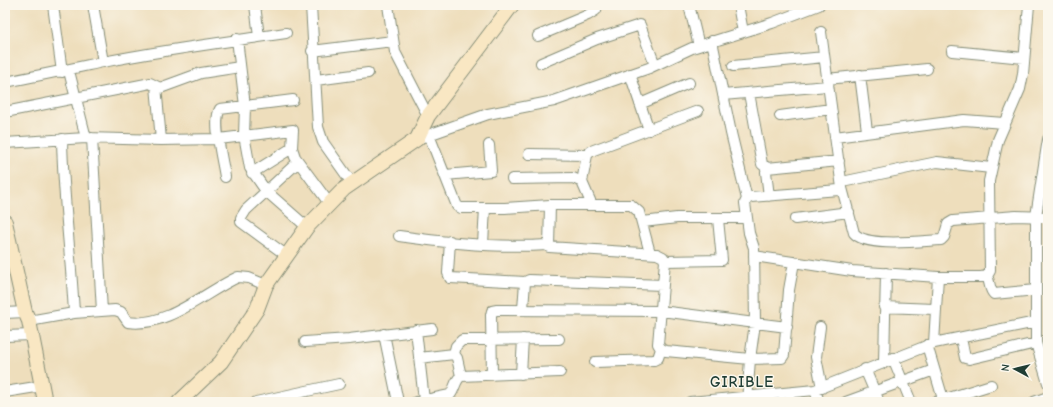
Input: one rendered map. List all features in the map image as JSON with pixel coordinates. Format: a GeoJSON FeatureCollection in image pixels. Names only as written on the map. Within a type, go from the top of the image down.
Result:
{"type":"FeatureCollection","features":[{"type":"Feature","properties":{"kind":"street"},"geometry":{"type":"LineString","coordinates":[[53,5],[66,71],[89,138],[102,311]]}},
{"type":"Feature","properties":{"kind":"street"},"geometry":{"type":"LineString","coordinates":[[93,5],[102,62]]}},
{"type":"Feature","properties":{"kind":"street"},"geometry":{"type":"LineString","coordinates":[[255,5],[259,37]]}},
{"type":"Feature","properties":{"kind":"street"},"geometry":{"type":"LineString","coordinates":[[311,5],[312,51],[316,80],[317,123],[320,136],[352,183]]}},
{"type":"Feature","properties":{"kind":"street"},"geometry":{"type":"LineString","coordinates":[[388,5],[393,41],[400,65],[428,116]]}},
{"type":"Feature","properties":{"kind":"street"},"geometry":{"type":"LineString","coordinates":[[512,5],[428,116],[423,137],[445,175],[457,206],[461,208],[485,208],[550,205],[631,205],[639,212],[643,222],[650,253]]}},
{"type":"Feature","properties":{"kind":"street"},"geometry":{"type":"LineString","coordinates":[[538,36],[588,15],[596,10],[597,5]]}},
{"type":"Feature","properties":{"kind":"street"},"geometry":{"type":"LineString","coordinates":[[689,5],[699,46]]}},
{"type":"Feature","properties":{"kind":"street"},"geometry":{"type":"LineString","coordinates":[[738,5],[743,32]]}},
{"type":"Feature","properties":{"kind":"street"},"geometry":{"type":"LineString","coordinates":[[179,402],[221,362],[257,309],[266,285],[286,255],[329,203],[352,183],[423,137],[488,114],[554,100],[655,66],[712,41],[772,23],[819,5]]}},
{"type":"Feature","properties":{"kind":"street"},"geometry":{"type":"LineString","coordinates":[[987,276],[990,271],[988,219],[992,168],[1004,123],[1013,107],[1020,89],[1029,5]]}},
{"type":"Feature","properties":{"kind":"street"},"geometry":{"type":"LineString","coordinates":[[541,63],[597,39],[640,25],[655,66]]}},
{"type":"Feature","properties":{"kind":"street"},"geometry":{"type":"LineString","coordinates":[[821,32],[842,185],[850,212],[854,233],[858,238],[884,242],[941,240],[944,238],[948,224],[953,221],[1036,216],[1048,217]]}},
{"type":"Feature","properties":{"kind":"street"},"geometry":{"type":"LineString","coordinates":[[5,82],[66,71],[102,62],[286,33]]}},
{"type":"Feature","properties":{"kind":"street"},"geometry":{"type":"LineString","coordinates":[[237,40],[245,106],[244,135],[248,163],[252,173],[266,191],[307,228]]}},
{"type":"Feature","properties":{"kind":"street"},"geometry":{"type":"LineString","coordinates":[[312,51],[393,41]]}},
{"type":"Feature","properties":{"kind":"street"},"geometry":{"type":"LineString","coordinates":[[712,41],[747,199],[745,203],[746,218],[749,234],[754,248],[755,323],[750,359],[747,399]]}},
{"type":"Feature","properties":{"kind":"street"},"geometry":{"type":"LineString","coordinates":[[952,51],[1024,58]]}},
{"type":"Feature","properties":{"kind":"street"},"geometry":{"type":"LineString","coordinates":[[733,66],[824,57]]}},
{"type":"Feature","properties":{"kind":"street"},"geometry":{"type":"LineString","coordinates":[[5,112],[146,84],[160,88],[201,73],[240,67]]}},
{"type":"Feature","properties":{"kind":"street"},"geometry":{"type":"LineString","coordinates":[[723,95],[749,93],[828,82],[860,75],[927,70]]}},
{"type":"Feature","properties":{"kind":"street"},"geometry":{"type":"LineString","coordinates":[[316,80],[368,73]]}},
{"type":"Feature","properties":{"kind":"street"},"geometry":{"type":"LineString","coordinates":[[630,74],[649,130]]}},
{"type":"Feature","properties":{"kind":"street"},"geometry":{"type":"LineString","coordinates":[[860,75],[867,131]]}},
{"type":"Feature","properties":{"kind":"street"},"geometry":{"type":"LineString","coordinates":[[640,104],[689,83]]}},
{"type":"Feature","properties":{"kind":"street"},"geometry":{"type":"LineString","coordinates":[[156,86],[161,140]]}},
{"type":"Feature","properties":{"kind":"street"},"geometry":{"type":"LineString","coordinates":[[749,93],[762,164],[767,168],[839,161]]}},
{"type":"Feature","properties":{"kind":"street"},"geometry":{"type":"LineString","coordinates":[[225,177],[219,139],[217,117],[218,110],[221,108],[293,100]]}},
{"type":"Feature","properties":{"kind":"street"},"geometry":{"type":"LineString","coordinates":[[780,116],[831,109]]}},
{"type":"Feature","properties":{"kind":"street"},"geometry":{"type":"LineString","coordinates":[[529,154],[587,155],[603,146],[698,111]]}},
{"type":"Feature","properties":{"kind":"street"},"geometry":{"type":"LineString","coordinates":[[835,137],[867,131],[964,120],[1004,123]]}},
{"type":"Feature","properties":{"kind":"street"},"geometry":{"type":"LineString","coordinates":[[5,142],[89,138],[161,140],[219,139],[293,130],[292,148],[298,162],[329,203]]}},
{"type":"Feature","properties":{"kind":"street"},"geometry":{"type":"LineString","coordinates":[[1048,138],[1036,216],[1036,343],[1048,383]]}},
{"type":"Feature","properties":{"kind":"street"},"geometry":{"type":"LineString","coordinates":[[62,139],[63,176],[71,257],[74,313]]}},
{"type":"Feature","properties":{"kind":"street"},"geometry":{"type":"LineString","coordinates":[[445,175],[491,171],[489,145]]}},
{"type":"Feature","properties":{"kind":"street"},"geometry":{"type":"LineString","coordinates":[[252,173],[292,148]]}},
{"type":"Feature","properties":{"kind":"street"},"geometry":{"type":"LineString","coordinates":[[587,155],[582,182],[592,205]]}},
{"type":"Feature","properties":{"kind":"street"},"geometry":{"type":"LineString","coordinates":[[286,255],[241,222],[241,218],[246,210],[298,162]]}},
{"type":"Feature","properties":{"kind":"street"},"geometry":{"type":"LineString","coordinates":[[747,199],[839,190],[842,185],[937,162],[992,168]]}},
{"type":"Feature","properties":{"kind":"street"},"geometry":{"type":"LineString","coordinates":[[767,168],[766,172],[769,196]]}},
{"type":"Feature","properties":{"kind":"street"},"geometry":{"type":"LineString","coordinates":[[512,179],[562,177],[573,178],[582,182]]}},
{"type":"Feature","properties":{"kind":"street"},"geometry":{"type":"LineString","coordinates":[[547,244],[550,205]]}},
{"type":"Feature","properties":{"kind":"street"},"geometry":{"type":"LineString","coordinates":[[483,244],[485,208]]}},
{"type":"Feature","properties":{"kind":"street"},"geometry":{"type":"LineString","coordinates":[[795,219],[850,212]]}},
{"type":"Feature","properties":{"kind":"street"},"geometry":{"type":"LineString","coordinates":[[643,222],[677,218],[746,218]]}},
{"type":"Feature","properties":{"kind":"street"},"geometry":{"type":"LineString","coordinates":[[665,261],[722,260],[718,218]]}},
{"type":"Feature","properties":{"kind":"street"},"geometry":{"type":"LineString","coordinates":[[6,230],[32,335],[45,402]]}},
{"type":"Feature","properties":{"kind":"street"},"geometry":{"type":"LineString","coordinates":[[399,236],[518,247],[547,244],[551,248],[650,253],[663,256],[665,261],[658,344],[661,349],[658,358],[654,360],[595,362]]}},
{"type":"Feature","properties":{"kind":"street"},"geometry":{"type":"LineString","coordinates":[[450,241],[448,273],[450,278],[525,282],[529,280],[663,285]]}},
{"type":"Feature","properties":{"kind":"street"},"geometry":{"type":"LineString","coordinates":[[754,256],[852,271],[938,277],[987,276]]}},
{"type":"Feature","properties":{"kind":"street"},"geometry":{"type":"LineString","coordinates":[[661,349],[750,359],[782,358],[784,355],[794,262]]}},
{"type":"Feature","properties":{"kind":"street"},"geometry":{"type":"LineString","coordinates":[[886,273],[884,306],[889,360],[902,381],[911,402]]}},
{"type":"Feature","properties":{"kind":"street"},"geometry":{"type":"LineString","coordinates":[[987,276],[990,281],[991,291],[994,294],[1036,290]]}},
{"type":"Feature","properties":{"kind":"street"},"geometry":{"type":"LineString","coordinates":[[5,313],[27,316],[119,311],[128,322],[139,322],[174,313],[238,277],[249,278],[266,285]]}},
{"type":"Feature","properties":{"kind":"street"},"geometry":{"type":"LineString","coordinates":[[938,277],[930,344],[939,401],[991,385]]}},
{"type":"Feature","properties":{"kind":"street"},"geometry":{"type":"LineString","coordinates":[[523,309],[525,282]]}},
{"type":"Feature","properties":{"kind":"street"},"geometry":{"type":"LineString","coordinates":[[884,306],[934,309]]}},
{"type":"Feature","properties":{"kind":"street"},"geometry":{"type":"LineString","coordinates":[[492,375],[492,311],[523,309],[661,311],[787,327]]}},
{"type":"Feature","properties":{"kind":"street"},"geometry":{"type":"LineString","coordinates":[[690,402],[747,399],[818,389],[930,344],[1036,322]]}},
{"type":"Feature","properties":{"kind":"street"},"geometry":{"type":"LineString","coordinates":[[305,342],[432,328]]}},
{"type":"Feature","properties":{"kind":"street"},"geometry":{"type":"LineString","coordinates":[[819,402],[816,357],[820,328]]}},
{"type":"Feature","properties":{"kind":"street"},"geometry":{"type":"LineString","coordinates":[[416,330],[419,358],[420,401],[450,395],[454,391],[457,379],[461,376],[560,372]]}},
{"type":"Feature","properties":{"kind":"street"},"geometry":{"type":"LineString","coordinates":[[384,334],[398,402]]}},
{"type":"Feature","properties":{"kind":"street"},"geometry":{"type":"LineString","coordinates":[[5,336],[32,335]]}},
{"type":"Feature","properties":{"kind":"street"},"geometry":{"type":"LineString","coordinates":[[960,338],[966,358],[969,359],[1036,343]]}},
{"type":"Feature","properties":{"kind":"street"},"geometry":{"type":"LineString","coordinates":[[521,374],[523,339]]}},
{"type":"Feature","properties":{"kind":"street"},"geometry":{"type":"LineString","coordinates":[[461,376],[457,358],[454,354],[456,346],[462,340],[559,339]]}},
{"type":"Feature","properties":{"kind":"street"},"geometry":{"type":"LineString","coordinates":[[419,358],[454,354]]}},
{"type":"Feature","properties":{"kind":"street"},"geometry":{"type":"LineString","coordinates":[[865,369],[879,402]]}},
{"type":"Feature","properties":{"kind":"street"},"geometry":{"type":"LineString","coordinates":[[846,402],[934,370]]}},
{"type":"Feature","properties":{"kind":"street"},"geometry":{"type":"LineString","coordinates":[[256,402],[339,384]]}},
{"type":"Feature","properties":{"kind":"street"},"geometry":{"type":"LineString","coordinates":[[5,392],[42,386]]}},
{"type":"Feature","properties":{"kind":"street"},"geometry":{"type":"LineString","coordinates":[[1034,402],[1048,397]]}},
{"type":"Feature","properties":{"kind":"district","name":"GIRIBLE"},"geometry":{"type":"Point","coordinates":[742,382]}}]}
